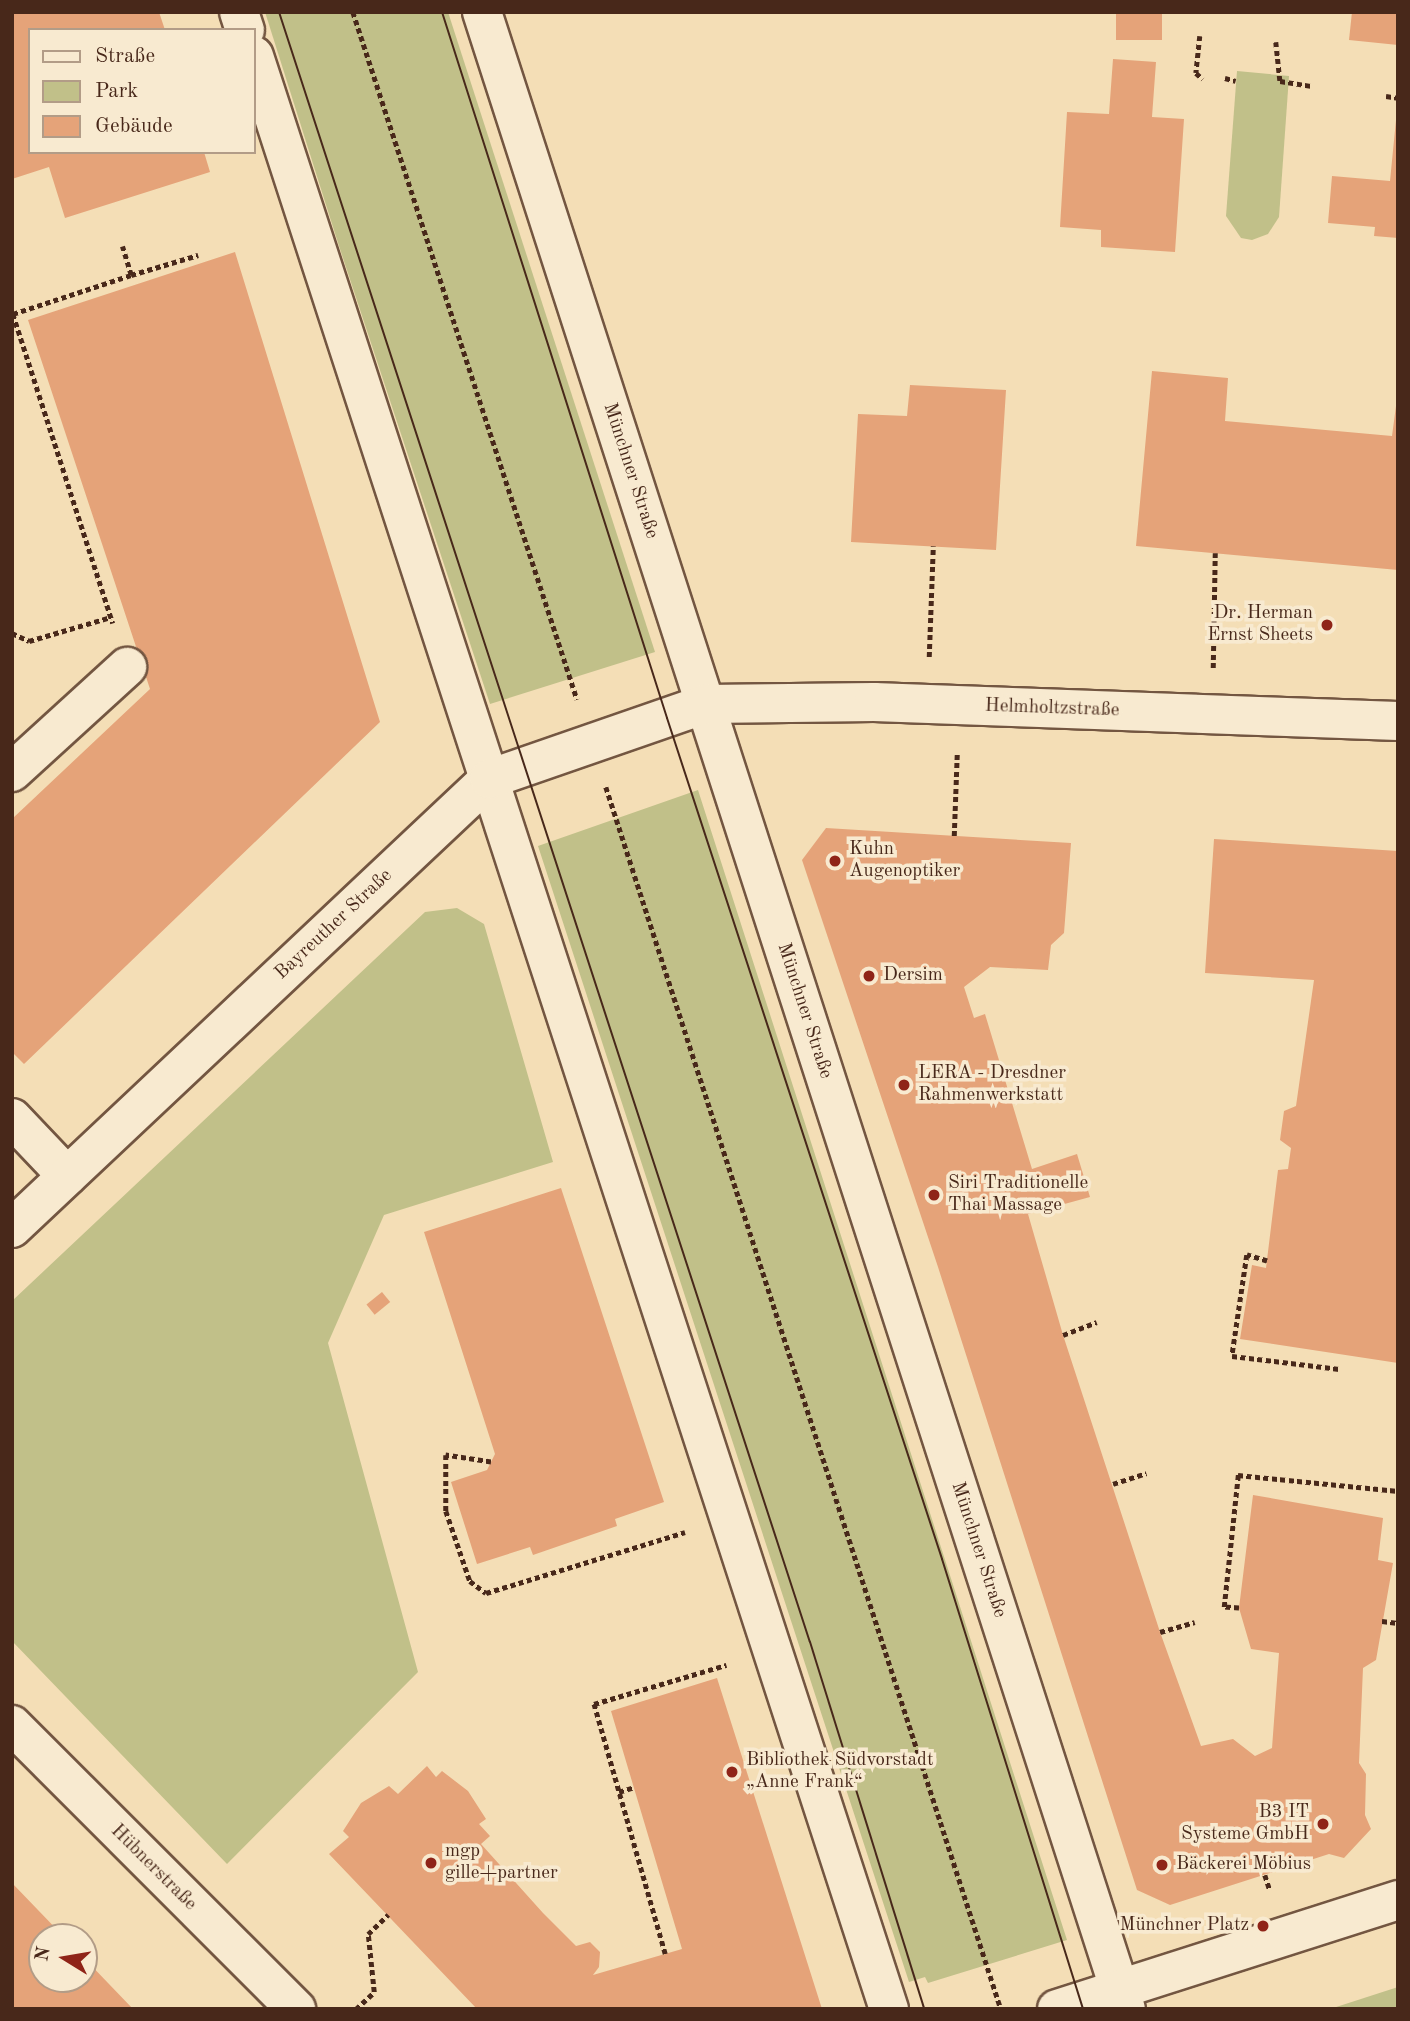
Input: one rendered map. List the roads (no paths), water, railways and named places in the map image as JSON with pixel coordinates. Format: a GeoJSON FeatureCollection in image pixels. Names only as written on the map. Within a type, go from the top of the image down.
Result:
{"type":"FeatureCollection","features":[{"type":"Feature","properties":{"kind":"street","name":"Münchner Straße"},"geometry":{"type":"LineString","coordinates":[[482,12],[1123,1999]]}},
{"type":"Feature","properties":{"kind":"street"},"geometry":{"type":"LineString","coordinates":[[256,62],[889,2009]]}},
{"type":"Feature","properties":{"kind":"street"},"geometry":{"type":"LineString","coordinates":[[12,772],[127,667]]}},
{"type":"Feature","properties":{"kind":"street","name":"Helmholtzstraße"},"geometry":{"type":"LineString","coordinates":[[706,705],[943,705],[1398,721]]}},
{"type":"Feature","properties":{"kind":"street","name":"Bayreuther Straße"},"geometry":{"type":"LineString","coordinates":[[12,1228],[489,779],[706,705]]}},
{"type":"Feature","properties":{"kind":"street"},"geometry":{"type":"LineString","coordinates":[[12,1118],[67,1177]]}},
{"type":"Feature","properties":{"kind":"street","name":"Hübnerstraße"},"geometry":{"type":"LineString","coordinates":[[12,1725],[296,2009]]}},
{"type":"Feature","properties":{"kind":"street"},"geometry":{"type":"LineString","coordinates":[[1057,2009],[1123,1999],[1398,1900]]}},
{"type":"Feature","properties":{"kind":"tram line"},"geometry":{"type":"LineString","coordinates":[[279,12],[810,1642],[924,2009]]}},
{"type":"Feature","properties":{"kind":"tram line"},"geometry":{"type":"LineString","coordinates":[[442,12],[667,718],[942,1559],[1083,2009]]}},
{"type":"Feature","properties":{"kind":"place","name":"Dr. Herman Ernst Sheets"},"geometry":{"type":"Point","coordinates":[1327,625]}},
{"type":"Feature","properties":{"kind":"place","name":"Kuhn Augenoptiker"},"geometry":{"type":"Point","coordinates":[835,861]}},
{"type":"Feature","properties":{"kind":"place","name":"Dersim"},"geometry":{"type":"Point","coordinates":[869,976]}},
{"type":"Feature","properties":{"kind":"place","name":"LERA - Dresdner Rahmenwerkstatt"},"geometry":{"type":"Point","coordinates":[904,1085]}},
{"type":"Feature","properties":{"kind":"place","name":"Siri Traditionelle Thai Massage"},"geometry":{"type":"Point","coordinates":[934,1195]}},
{"type":"Feature","properties":{"kind":"place","name":"Bibliothek Südvorstadt „Anne Frank“"},"geometry":{"type":"Point","coordinates":[732,1772]}},
{"type":"Feature","properties":{"kind":"place","name":"B3 IT Systeme GmbH"},"geometry":{"type":"Point","coordinates":[1323,1824]}},
{"type":"Feature","properties":{"kind":"place","name":"mgp gille+partner"},"geometry":{"type":"Point","coordinates":[431,1863]}},
{"type":"Feature","properties":{"kind":"place","name":"Bäckerei Möbius"},"geometry":{"type":"Point","coordinates":[1162,1865]}},
{"type":"Feature","properties":{"kind":"place","name":"Münchner Platz"},"geometry":{"type":"Point","coordinates":[1263,1926]}}]}
